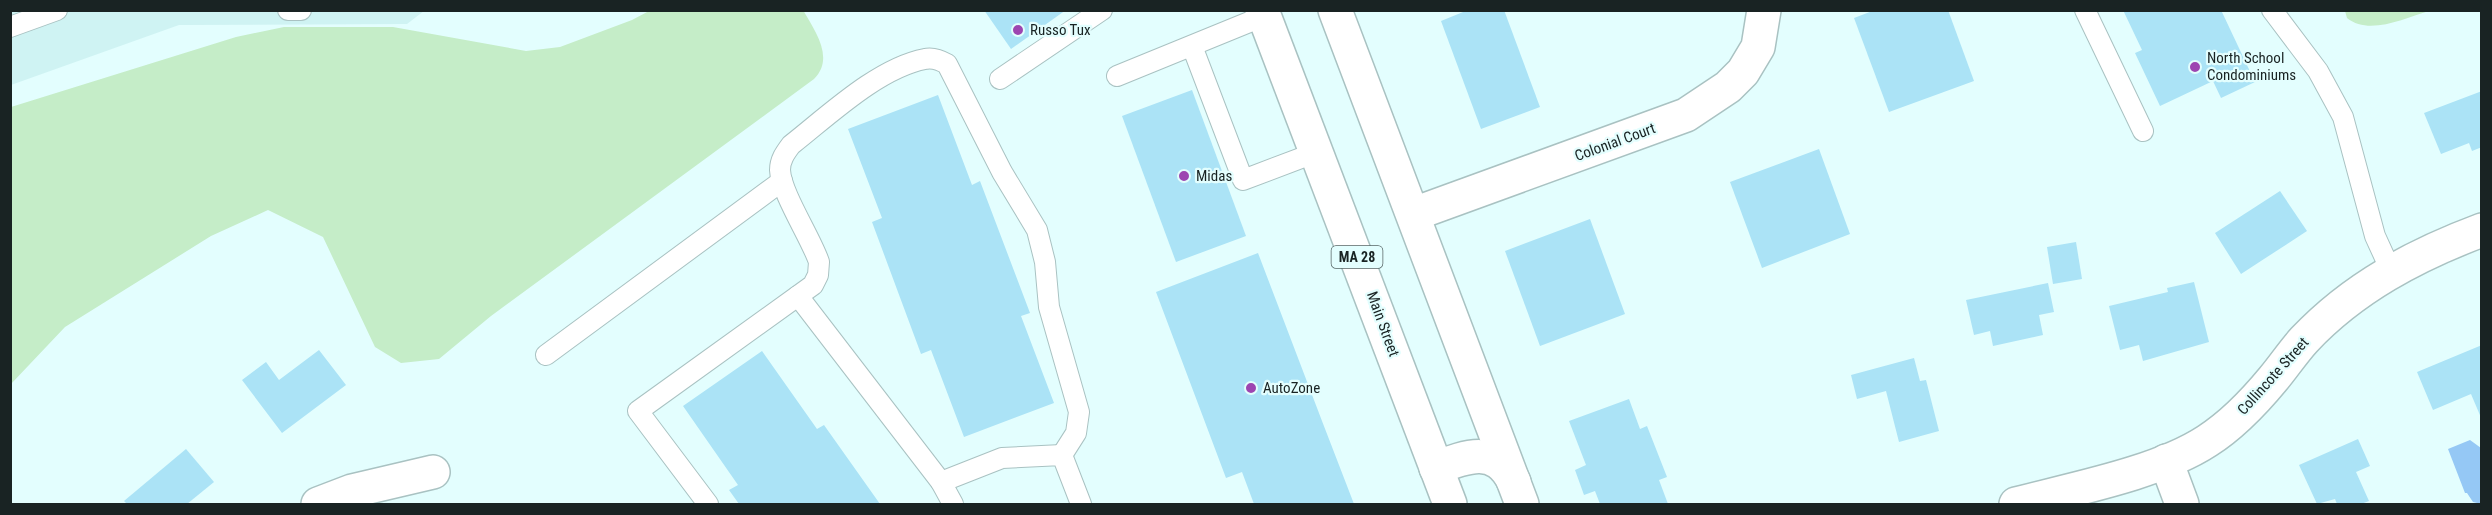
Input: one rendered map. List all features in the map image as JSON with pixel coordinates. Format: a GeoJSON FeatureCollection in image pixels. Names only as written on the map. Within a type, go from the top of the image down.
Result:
{"type":"FeatureCollection","features":[{"type":"Feature","properties":{"kind":"street"},"geometry":{"type":"LineString","coordinates":[[1335,10],[1519,496]]}},
{"type":"Feature","properties":{"kind":"street","name":"Colonial Court"},"geometry":{"type":"LineString","coordinates":[[1414,214],[1686,115],[1728,87],[1743,72],[1758,47],[1764,10]]}},
{"type":"Feature","properties":{"kind":"street","name":"Main Street"},"geometry":{"type":"LineString","coordinates":[[1263,13],[1450,504]]}},
{"type":"Feature","properties":{"kind":"street","name":"Collincote Street"},"geometry":{"type":"LineString","coordinates":[[2016,504],[2166,461],[2218,434],[2261,393],[2296,348],[2343,303],[2391,271],[2481,231]]}},
{"type":"Feature","properties":{"kind":"street"},"geometry":{"type":"LineString","coordinates":[[1436,468],[1466,456],[1483,456],[1502,465],[1519,496]]}},
{"type":"Feature","properties":{"kind":"street"},"geometry":{"type":"LineString","coordinates":[[2166,461],[2182,504]]}},
{"type":"Feature","properties":{"kind":"street"},"geometry":{"type":"LineString","coordinates":[[318,504],[352,491],[433,472]]}},
{"type":"Feature","properties":{"kind":"lane"},"geometry":{"type":"LineString","coordinates":[[10,27],[57,10]]}},
{"type":"Feature","properties":{"kind":"lane"},"geometry":{"type":"LineString","coordinates":[[288,10],[301,10]]}},
{"type":"Feature","properties":{"kind":"lane"},"geometry":{"type":"LineString","coordinates":[[1000,79],[1102,10]]}},
{"type":"Feature","properties":{"kind":"lane"},"geometry":{"type":"LineString","coordinates":[[2085,10],[2143,131]]}},
{"type":"Feature","properties":{"kind":"lane"},"geometry":{"type":"LineString","coordinates":[[2272,10],[2318,71],[2343,117],[2375,236],[2391,271]]}},
{"type":"Feature","properties":{"kind":"lane"},"geometry":{"type":"LineString","coordinates":[[1117,76],[1192,46],[1263,13]]}},
{"type":"Feature","properties":{"kind":"lane"},"geometry":{"type":"LineString","coordinates":[[1192,46],[1243,180],[1317,152]]}},
{"type":"Feature","properties":{"kind":"lane"},"geometry":{"type":"LineString","coordinates":[[708,504],[638,411],[798,296],[816,280],[819,262],[782,181],[781,161],[791,145],[871,84],[892,72],[927,58],[939,59],[947,64],[1002,172],[1041,240],[1049,307],[1079,412],[1076,433],[1062,455]]}},
{"type":"Feature","properties":{"kind":"lane"},"geometry":{"type":"LineString","coordinates":[[546,355],[782,181]]}},
{"type":"Feature","properties":{"kind":"lane"},"geometry":{"type":"LineString","coordinates":[[798,296],[941,482],[953,504]]}},
{"type":"Feature","properties":{"kind":"lane"},"geometry":{"type":"LineString","coordinates":[[941,482],[1002,458],[1062,455]]}},
{"type":"Feature","properties":{"kind":"lane"},"geometry":{"type":"LineString","coordinates":[[1062,455],[1081,504]]}},
{"type":"Feature","properties":{"kind":"shaded area"},"geometry":{"type":"Polygon","coordinates":[[[10,11],[424,11],[407,24],[179,25],[11,85],[10,11]]]}},
{"type":"Feature","properties":{"kind":"green space"},"geometry":{"type":"Polygon","coordinates":[[[803,10],[821,44],[823,53],[820,71],[814,79],[491,316],[439,359],[401,363],[375,347],[323,237],[268,210],[211,236],[65,327],[11,384],[11,107],[236,37],[284,27],[393,27],[526,51],[560,47],[632,20],[649,11],[803,10]]]}},
{"type":"Feature","properties":{"kind":"green space"},"geometry":{"type":"Polygon","coordinates":[[[2345,10],[2429,11],[2376,26],[2356,23],[2347,18],[2345,10]]]}},
{"type":"Feature","properties":{"kind":"water"},"geometry":{"type":"Polygon","coordinates":[[[2470,440],[2481,448],[2481,504],[2473,502],[2465,493],[2448,449],[2470,440]]]}},
{"type":"Feature","properties":{"kind":"building","name":"Russo Tux"},"geometry":{"type":"Polygon","coordinates":[[[984,10],[1066,10],[1011,49],[984,10]]]}},
{"type":"Feature","properties":{"kind":"building"},"geometry":{"type":"Polygon","coordinates":[[[1468,10],[1504,10],[1540,107],[1481,129],[1441,21],[1468,10]]]}},
{"type":"Feature","properties":{"kind":"building"},"geometry":{"type":"Polygon","coordinates":[[[1875,10],[1948,10],[1974,81],[1889,112],[1854,18],[1875,10]]]}},
{"type":"Feature","properties":{"kind":"building","name":"North School Condominiums"},"geometry":{"type":"Polygon","coordinates":[[[2123,10],[2221,10],[2255,82],[2221,98],[2213,81],[2160,106],[2135,53],[2142,50],[2123,10]]]}},
{"type":"Feature","properties":{"kind":"building","name":"Midas"},"geometry":{"type":"Polygon","coordinates":[[[1192,90],[1246,236],[1176,262],[1122,116],[1192,90]]]}},
{"type":"Feature","properties":{"kind":"building"},"geometry":{"type":"Polygon","coordinates":[[[2482,91],[2482,147],[2472,151],[2469,143],[2441,154],[2424,113],[2482,91]]]}},
{"type":"Feature","properties":{"kind":"building"},"geometry":{"type":"Polygon","coordinates":[[[938,95],[972,185],[980,181],[1030,313],[1021,316],[1054,403],[964,437],[931,350],[921,354],[872,222],[882,218],[848,129],[938,95]]]}},
{"type":"Feature","properties":{"kind":"building"},"geometry":{"type":"Polygon","coordinates":[[[1819,149],[1850,234],[1762,268],[1730,182],[1819,149]]]}},
{"type":"Feature","properties":{"kind":"building"},"geometry":{"type":"Polygon","coordinates":[[[2280,191],[2307,231],[2241,274],[2215,233],[2280,191]]]}},
{"type":"Feature","properties":{"kind":"building"},"geometry":{"type":"Polygon","coordinates":[[[1590,219],[1625,314],[1540,346],[1505,251],[1590,219]]]}},
{"type":"Feature","properties":{"kind":"building"},"geometry":{"type":"Polygon","coordinates":[[[2076,242],[2082,279],[2053,284],[2047,247],[2076,242]]]}},
{"type":"Feature","properties":{"kind":"building","name":"AutoZone"},"geometry":{"type":"Polygon","coordinates":[[[1258,253],[1354,504],[1254,504],[1242,472],[1226,478],[1156,292],[1258,253]]]}},
{"type":"Feature","properties":{"kind":"building"},"geometry":{"type":"Polygon","coordinates":[[[2194,282],[2209,342],[2143,361],[2139,345],[2120,350],[2109,306],[2168,292],[2167,288],[2194,282]]]}},
{"type":"Feature","properties":{"kind":"building"},"geometry":{"type":"Polygon","coordinates":[[[2048,283],[2054,312],[2039,315],[2043,335],[1993,346],[1990,331],[1974,335],[1966,300],[2048,283]]]}},
{"type":"Feature","properties":{"kind":"building"},"geometry":{"type":"Polygon","coordinates":[[[2482,345],[2482,420],[2471,394],[2433,410],[2417,372],[2482,345]]]}},
{"type":"Feature","properties":{"kind":"building"},"geometry":{"type":"Polygon","coordinates":[[[319,350],[346,385],[282,433],[242,380],[266,362],[279,380],[319,350]]]}},
{"type":"Feature","properties":{"kind":"building"},"geometry":{"type":"Polygon","coordinates":[[[762,351],[817,429],[824,425],[880,504],[739,504],[729,490],[738,485],[683,406],[762,351]]]}},
{"type":"Feature","properties":{"kind":"building"},"geometry":{"type":"Polygon","coordinates":[[[1914,358],[1920,381],[1926,380],[1939,431],[1899,442],[1886,391],[1857,399],[1851,375],[1914,358]]]}},
{"type":"Feature","properties":{"kind":"building"},"geometry":{"type":"Polygon","coordinates":[[[1629,399],[1640,429],[1647,426],[1667,477],[1659,480],[1668,504],[1600,504],[1595,491],[1584,495],[1575,470],[1586,465],[1569,421],[1629,399]]]}},
{"type":"Feature","properties":{"kind":"building"},"geometry":{"type":"Polygon","coordinates":[[[2358,439],[2370,466],[2356,472],[2369,501],[2361,504],[2337,504],[2335,499],[2317,504],[2299,465],[2358,439]]]}},
{"type":"Feature","properties":{"kind":"building"},"geometry":{"type":"Polygon","coordinates":[[[186,449],[214,482],[187,504],[127,504],[124,501],[186,449]]]}},
{"type":"Feature","properties":{"kind":"place","name":"Russo Tux"},"geometry":{"type":"Point","coordinates":[1018,30]}},
{"type":"Feature","properties":{"kind":"place","name":"North School Condominiums"},"geometry":{"type":"Point","coordinates":[2195,67]}},
{"type":"Feature","properties":{"kind":"place","name":"Midas"},"geometry":{"type":"Point","coordinates":[1184,176]}},
{"type":"Feature","properties":{"kind":"place","name":"AutoZone"},"geometry":{"type":"Point","coordinates":[1251,388]}}]}
